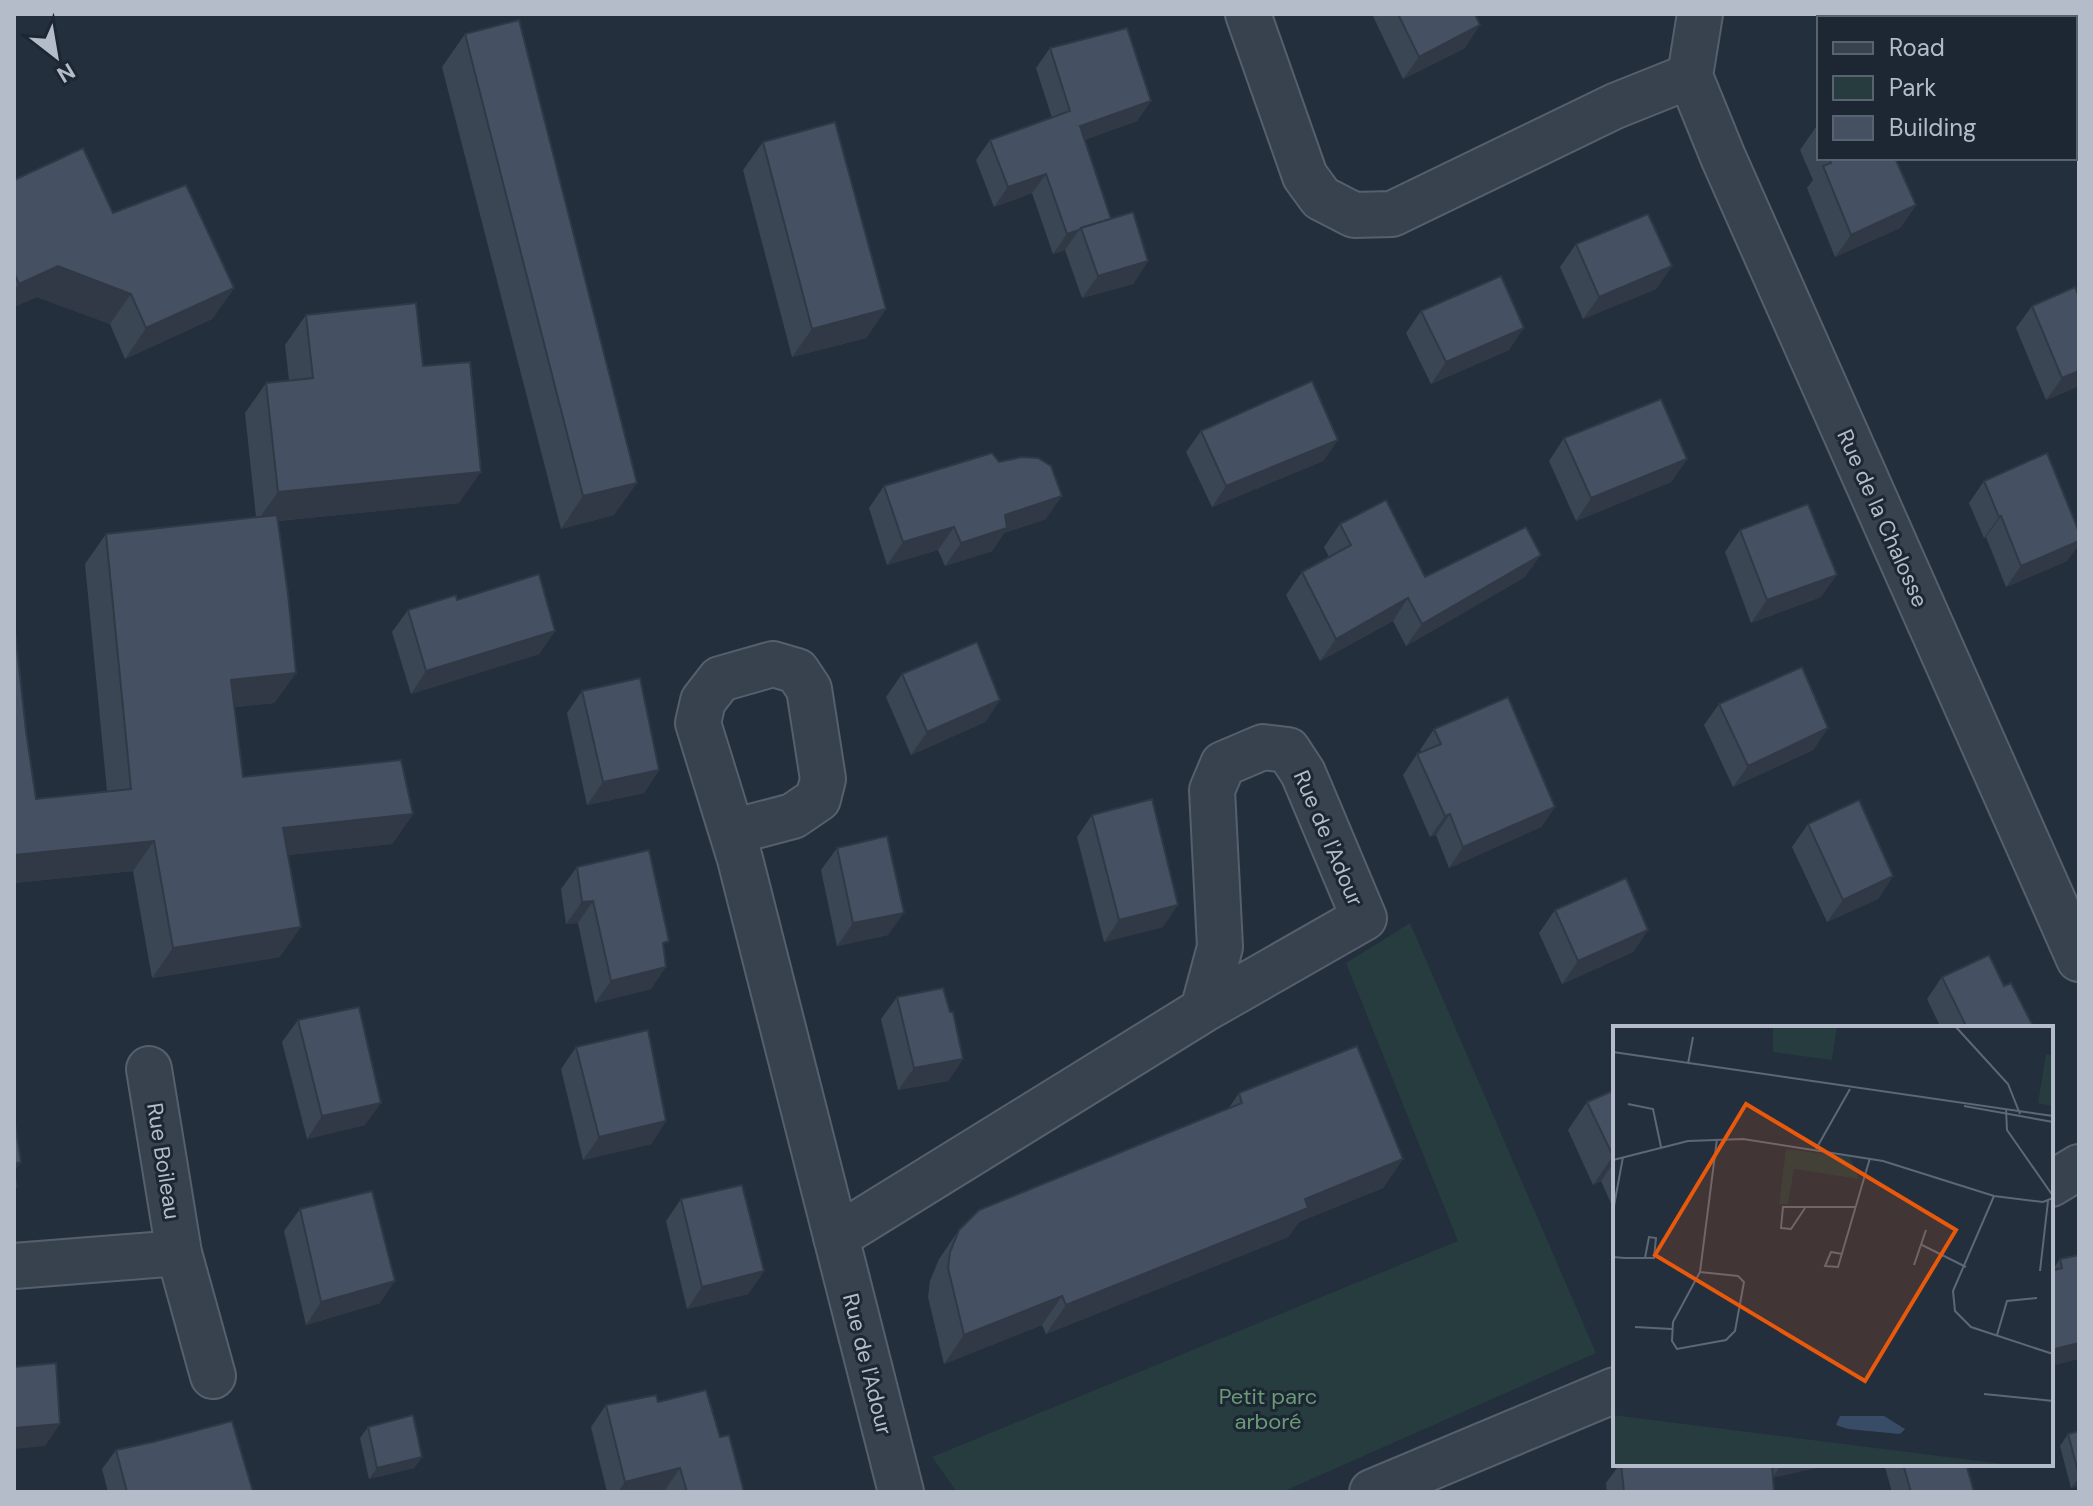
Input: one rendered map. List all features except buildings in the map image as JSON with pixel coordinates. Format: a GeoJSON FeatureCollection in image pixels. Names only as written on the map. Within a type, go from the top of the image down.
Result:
{"type":"FeatureCollection","features":[{"type":"Feature","properties":{"kind":"street"},"geometry":{"type":"LineString","coordinates":[[1248,14],[1305,176],[1321,198],[1354,215],[1392,214],[1615,106],[1690,76],[1700,14]]}},
{"type":"Feature","properties":{"kind":"street","name":"Rue de la Chalosse"},"geometry":{"type":"LineString","coordinates":[[1690,76],[1729,172],[2079,959]]}},
{"type":"Feature","properties":{"kind":"street","name":"Rue de l'Adour"},"geometry":{"type":"LineString","coordinates":[[836,1237],[1203,1010],[1364,918],[1303,773],[1288,750],[1263,747],[1223,764],[1212,790],[1220,947],[1203,1010]]}},
{"type":"Feature","properties":{"kind":"street","name":"Rue de l'Adour"},"geometry":{"type":"LineString","coordinates":[[732,832],[901,1492]]}},
{"type":"Feature","properties":{"kind":"street","name":"Rue Boileau"},"geometry":{"type":"LineString","coordinates":[[149,1069],[179,1253],[213,1376]]}},
{"type":"Feature","properties":{"kind":"street"},"geometry":{"type":"LineString","coordinates":[[2053,1183],[2079,1167]]}},
{"type":"Feature","properties":{"kind":"street","name":"Rue Boileau"},"geometry":{"type":"LineString","coordinates":[[14,1266],[179,1253]]}},
{"type":"Feature","properties":{"kind":"street"},"geometry":{"type":"LineString","coordinates":[[1379,1491],[1613,1391]]}},
{"type":"Feature","properties":{"kind":"green space","name":"Petit parc arboré"},"geometry":{"type":"Polygon","coordinates":[[[1410,923],[1596,1353],[1282,1492],[957,1492],[932,1457],[1458,1241],[1346,963],[1410,923]]]}}]}
